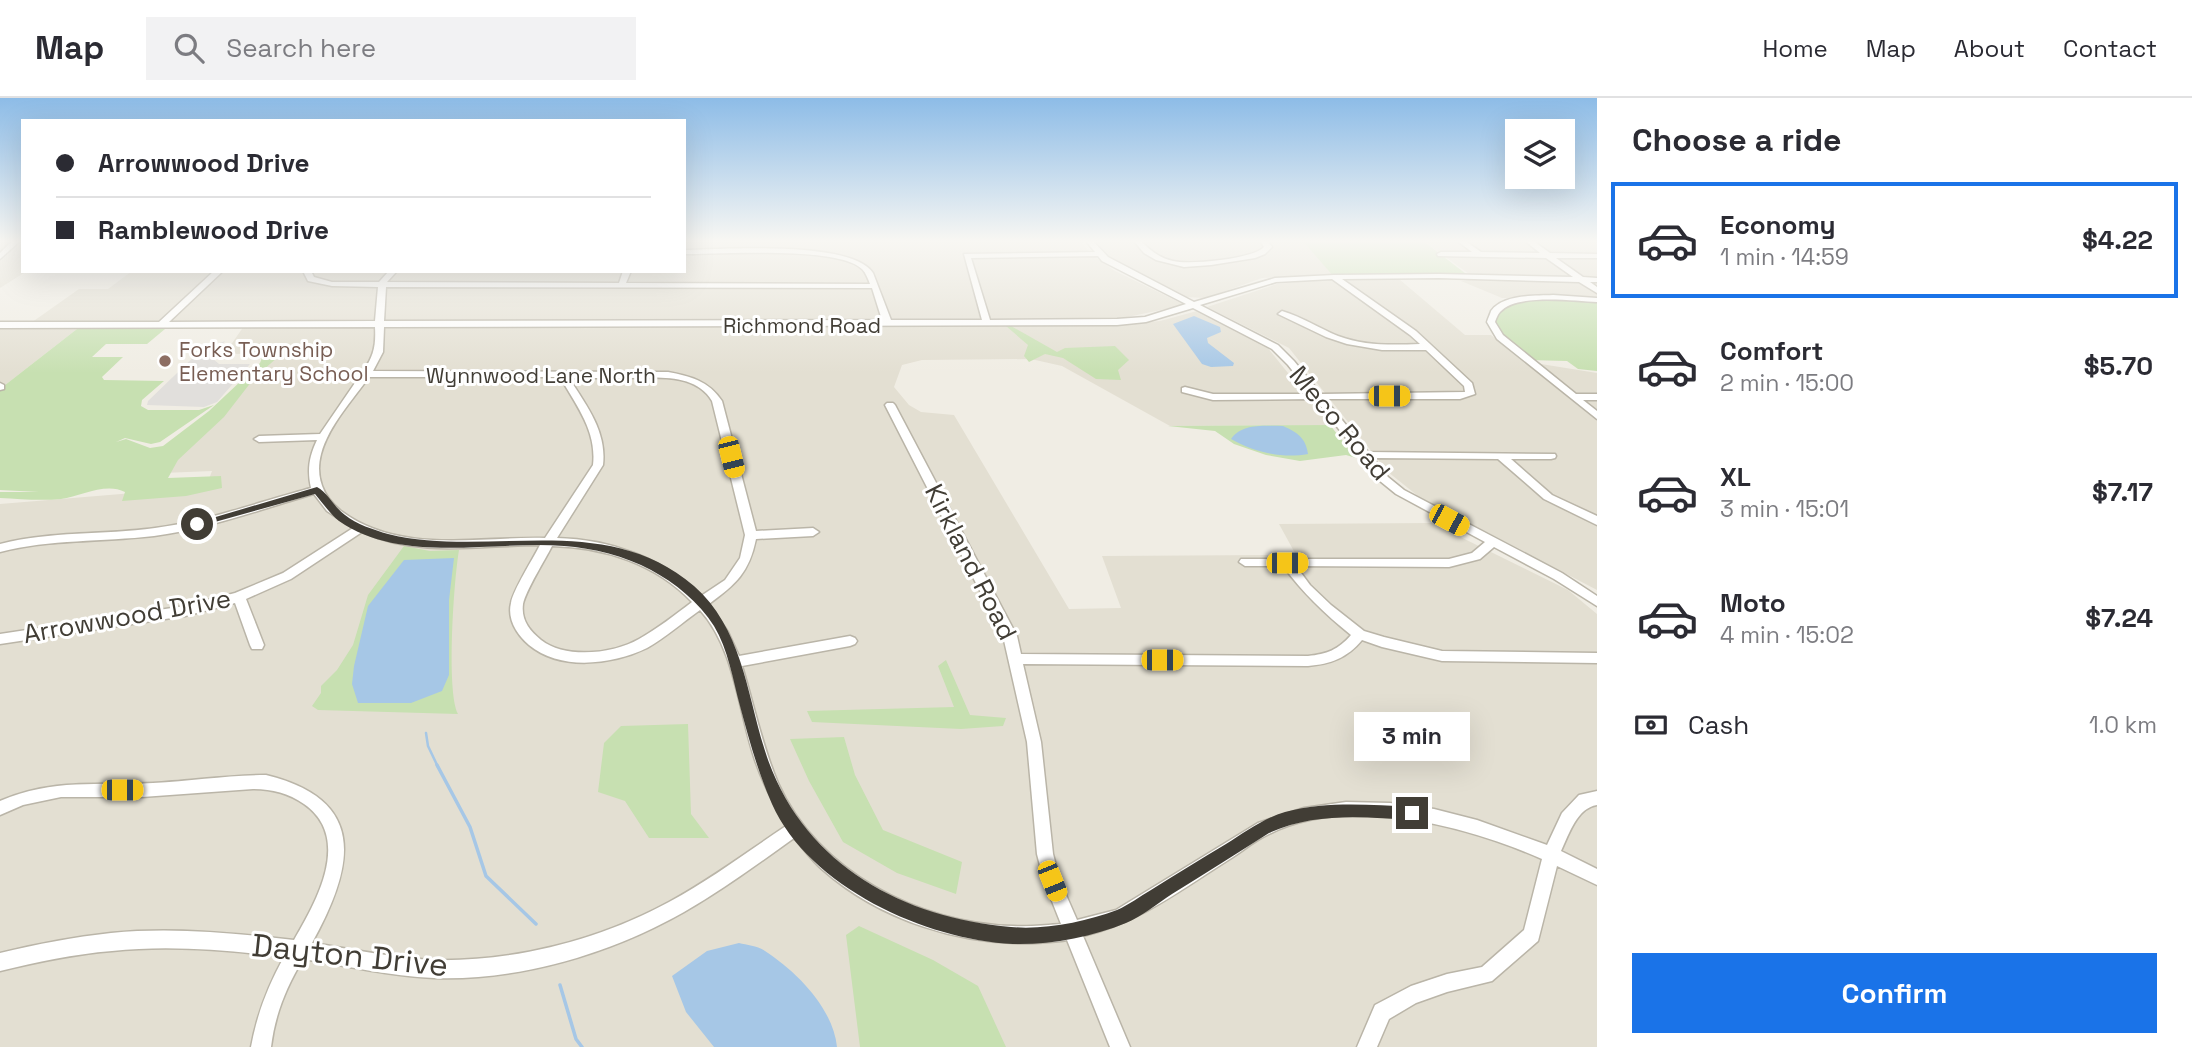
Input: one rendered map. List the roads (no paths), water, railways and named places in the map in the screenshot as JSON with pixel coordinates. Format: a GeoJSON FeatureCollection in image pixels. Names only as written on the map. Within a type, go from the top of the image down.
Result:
{"type":"FeatureCollection","features":[{"type":"Feature","properties":{"kind":"street"},"geometry":{"type":"LineString","coordinates":[[161,325],[205,284]]}},
{"type":"Feature","properties":{"kind":"street"},"geometry":{"type":"LineString","coordinates":[[382,284],[378,325],[381,338],[379,352],[323,437],[314,468],[317,490],[332,510],[358,527],[412,543],[582,544],[634,557],[679,581],[719,624],[735,662],[760,757],[780,804],[796,828],[827,863],[883,901],[943,924],[995,934],[1038,935],[1072,931],[1123,916],[1264,828],[1285,819],[1334,809],[1412,813],[1477,827],[1552,853],[1597,877]]}},
{"type":"Feature","properties":{"kind":"street"},"geometry":{"type":"LineString","coordinates":[[451,284],[873,286],[888,324]]}},
{"type":"Feature","properties":{"kind":"street"},"geometry":{"type":"LineString","coordinates":[[974,284],[987,323]]}},
{"type":"Feature","properties":{"kind":"street","name":"Meco Road"},"geometry":{"type":"LineString","coordinates":[[1155,284],[1275,348],[1318,396],[1384,479],[1400,492],[1491,543],[1558,576],[1597,602]]}},
{"type":"Feature","properties":{"kind":"street","name":"Richmond Road"},"geometry":{"type":"LineString","coordinates":[[0,325],[1127,322],[1261,284]]}},
{"type":"Feature","properties":{"kind":"street"},"geometry":{"type":"LineString","coordinates":[[1185,390],[1205,396],[1470,394],[1469,385],[1402,324],[1346,284]]}},
{"type":"Feature","properties":{"kind":"street"},"geometry":{"type":"LineString","coordinates":[[1597,300],[1514,301],[1497,307],[1491,316],[1492,326],[1500,337],[1597,416]]}},
{"type":"Feature","properties":{"kind":"street"},"geometry":{"type":"LineString","coordinates":[[1282,314],[1305,321],[1338,339],[1358,345],[1428,347]]}},
{"type":"Feature","properties":{"kind":"street","name":"Wynnwood Lane North"},"geometry":{"type":"LineString","coordinates":[[311,374],[668,376],[694,380],[710,391],[717,401],[751,535]]}},
{"type":"Feature","properties":{"kind":"street"},"geometry":{"type":"LineString","coordinates":[[563,375],[597,436],[600,457],[598,465],[525,583],[517,611],[520,626],[534,643],[556,654],[592,658],[631,649],[673,625],[735,577],[749,552],[751,535],[813,532]]}},
{"type":"Feature","properties":{"kind":"street"},"geometry":{"type":"LineString","coordinates":[[1574,397],[1597,397]]}},
{"type":"Feature","properties":{"kind":"street","name":"Kirkland Road"},"geometry":{"type":"LineString","coordinates":[[890,405],[1003,619],[1018,659],[1039,769],[1045,854],[1052,881],[1121,1047]]}},
{"type":"Feature","properties":{"kind":"street"},"geometry":{"type":"LineString","coordinates":[[258,439],[323,437]]}},
{"type":"Feature","properties":{"kind":"street"},"geometry":{"type":"LineString","coordinates":[[1364,455],[1551,456]]}},
{"type":"Feature","properties":{"kind":"street"},"geometry":{"type":"LineString","coordinates":[[1500,455],[1548,497],[1597,522]]}},
{"type":"Feature","properties":{"kind":"street"},"geometry":{"type":"LineString","coordinates":[[0,548],[20,543],[121,535],[191,525],[317,490]]}},
{"type":"Feature","properties":{"kind":"street","name":"Arrowwood Drive"},"geometry":{"type":"LineString","coordinates":[[0,639],[185,611],[239,597],[287,576],[358,527]]}},
{"type":"Feature","properties":{"kind":"street"},"geometry":{"type":"LineString","coordinates":[[1245,562],[1449,563],[1475,556],[1491,543]]}},
{"type":"Feature","properties":{"kind":"street"},"geometry":{"type":"LineString","coordinates":[[1287,563],[1316,600],[1359,634],[1442,656],[1597,657]]}},
{"type":"Feature","properties":{"kind":"street"},"geometry":{"type":"LineString","coordinates":[[239,597],[257,645]]}},
{"type":"Feature","properties":{"kind":"street"},"geometry":{"type":"LineString","coordinates":[[1018,659],[1324,660],[1346,652],[1359,634]]}},
{"type":"Feature","properties":{"kind":"street"},"geometry":{"type":"LineString","coordinates":[[735,662],[850,641]]}},
{"type":"Feature","properties":{"kind":"street"},"geometry":{"type":"LineString","coordinates":[[0,808],[42,792],[69,788],[153,790],[250,782],[286,785],[301,791],[320,805],[334,833],[335,868],[319,911],[271,1004],[261,1047]]}},
{"type":"Feature","properties":{"kind":"street"},"geometry":{"type":"LineString","coordinates":[[1367,1047],[1382,1012],[1411,995],[1447,983],[1486,975],[1532,935],[1552,853],[1568,818],[1585,800],[1597,798]]}},
{"type":"Feature","properties":{"kind":"street","name":"Dayton Drive"},"geometry":{"type":"LineString","coordinates":[[0,962],[51,949],[131,939],[208,940],[297,950],[384,964],[451,969],[534,958],[618,933],[668,910],[703,891],[796,828]]}},
{"type":"Feature","properties":{"kind":"water"},"geometry":{"type":"Polygon","coordinates":[[[1194,316],[1220,327],[1221,332],[1207,338],[1208,343],[1234,363],[1233,366],[1211,367],[1202,364],[1173,324],[1194,316]]]}},
{"type":"Feature","properties":{"kind":"water"},"geometry":{"type":"Polygon","coordinates":[[[1283,426],[1300,436],[1308,454],[1288,456],[1268,453],[1231,439],[1241,430],[1248,428],[1283,426]]]}},
{"type":"Feature","properties":{"kind":"water"},"geometry":{"type":"Polygon","coordinates":[[[454,558],[449,600],[449,675],[442,691],[411,703],[358,703],[352,684],[368,606],[404,560],[454,558]]]}},
{"type":"Feature","properties":{"kind":"water"},"geometry":{"type":"Polygon","coordinates":[[[739,943],[762,949],[801,980],[829,1018],[837,1047],[714,1047],[686,1012],[672,976],[707,951],[739,943]]]}},
{"type":"Feature","properties":{"kind":"waterway"},"geometry":{"type":"LineString","coordinates":[[426,733],[428,746],[437,766]]}},
{"type":"Feature","properties":{"kind":"waterway"},"geometry":{"type":"LineString","coordinates":[[437,766],[470,827],[486,876],[536,924]]}},
{"type":"Feature","properties":{"kind":"waterway"},"geometry":{"type":"LineString","coordinates":[[560,985],[576,1039],[582,1047]]}},
{"type":"Feature","properties":{"kind":"place","name":"Forks Township Elementary School"},"geometry":{"type":"Point","coordinates":[165,361]}}]}
